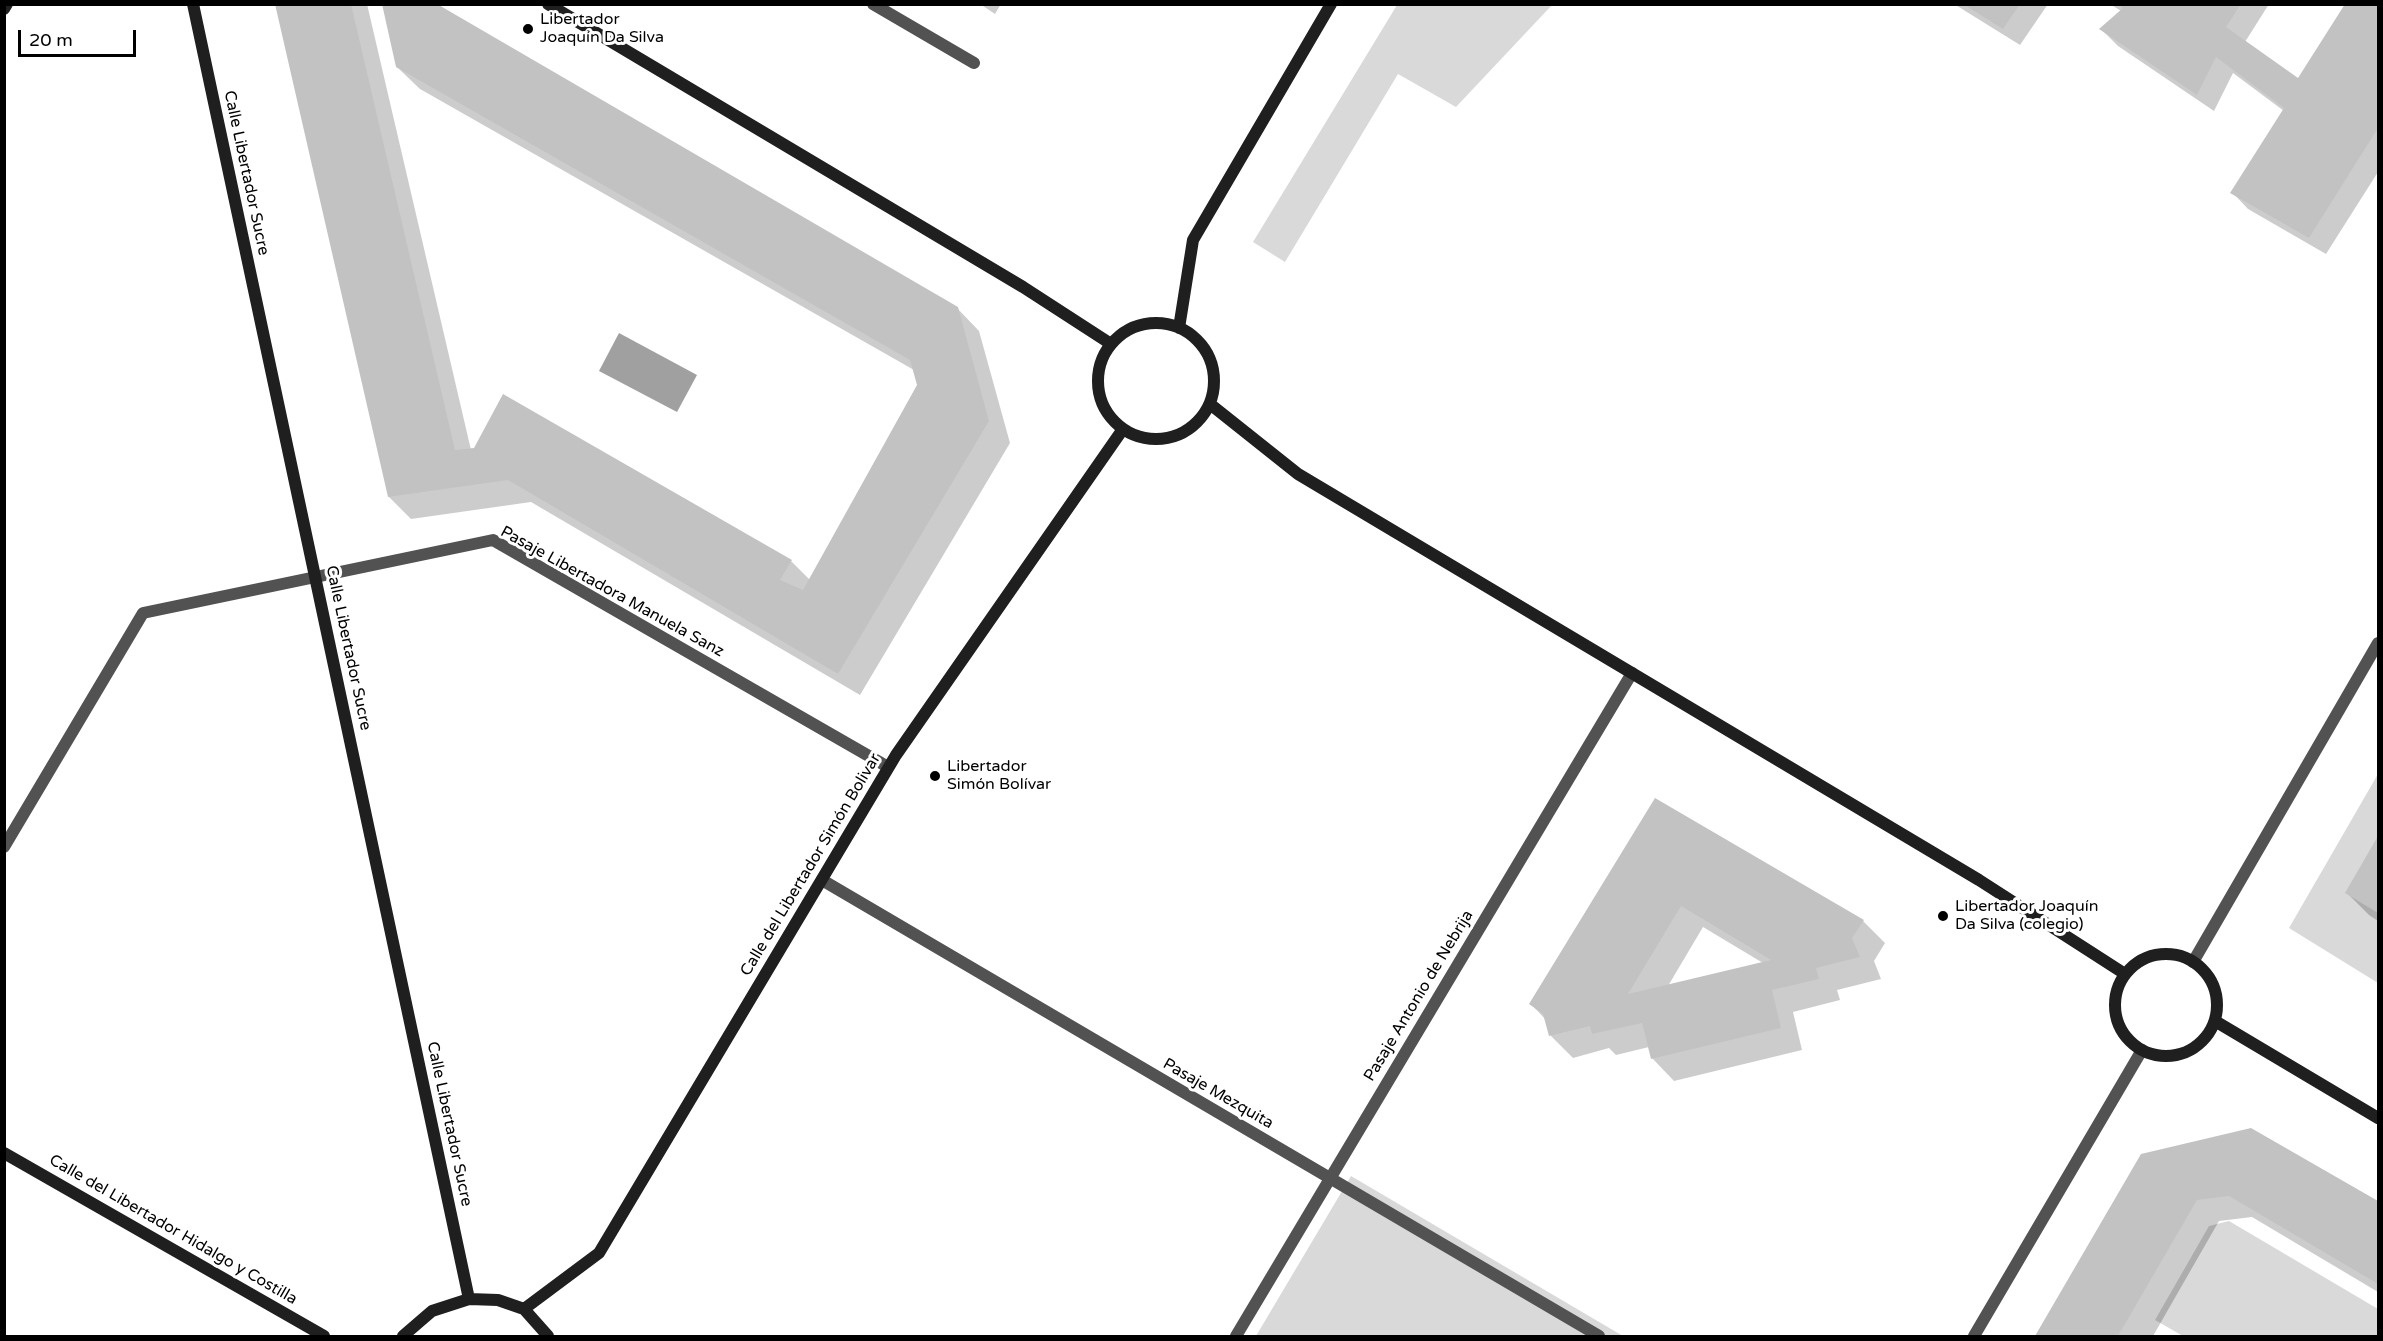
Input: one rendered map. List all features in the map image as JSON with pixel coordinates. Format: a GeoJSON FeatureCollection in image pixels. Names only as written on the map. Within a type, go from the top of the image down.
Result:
{"type":"FeatureCollection","features":[{"type":"Feature","properties":{"kind":"street"},"geometry":{"type":"LineString","coordinates":[[4,9],[7,4]]}},
{"type":"Feature","properties":{"kind":"street","name":"Calle Libertador Sucre"},"geometry":{"type":"LineString","coordinates":[[193,4],[469,1299]]}},
{"type":"Feature","properties":{"kind":"street"},"geometry":{"type":"LineString","coordinates":[[548,4],[1023,287],[1111,344]]}},
{"type":"Feature","properties":{"kind":"street"},"geometry":{"type":"LineString","coordinates":[[873,4],[974,63]]}},
{"type":"Feature","properties":{"kind":"street"},"geometry":{"type":"LineString","coordinates":[[1179,328],[1193,240],[1331,4]]}},
{"type":"Feature","properties":{"kind":"street"},"geometry":{"type":"LineString","coordinates":[[1161,323],[1179,328],[1194,338],[1206,351],[1210,360],[1214,386],[1210,404],[1201,418],[1188,430],[1172,437],[1147,438],[1123,429],[1109,416],[1100,398],[1098,379],[1101,361],[1111,344],[1125,332],[1142,324],[1161,323]]}},
{"type":"Feature","properties":{"kind":"street"},"geometry":{"type":"LineString","coordinates":[[1210,404],[1298,474],[1978,880],[2125,974]]}},
{"type":"Feature","properties":{"kind":"street","name":"Calle del Libertador Simón Bolivar"},"geometry":{"type":"LineString","coordinates":[[524,1309],[598,1253],[888,768],[1123,429]]}},
{"type":"Feature","properties":{"kind":"street","name":"Pasaje Libertadora Manuela Sanz"},"geometry":{"type":"LineString","coordinates":[[4,847],[143,613],[493,540],[888,768]]}},
{"type":"Feature","properties":{"kind":"street"},"geometry":{"type":"LineString","coordinates":[[2193,962],[2379,643]]}},
{"type":"Feature","properties":{"kind":"street","name":"Pasaje Antonio de Nebrija"},"geometry":{"type":"LineString","coordinates":[[1236,1336],[1632,673]]}},
{"type":"Feature","properties":{"kind":"street","name":"Pasaje Mezquita"},"geometry":{"type":"LineString","coordinates":[[822,880],[1599,1336]]}},
{"type":"Feature","properties":{"kind":"street"},"geometry":{"type":"LineString","coordinates":[[2172,955],[2193,962],[2206,973],[2214,987],[2217,1004],[2214,1021],[2206,1036],[2193,1048],[2176,1055],[2159,1056],[2142,1050],[2128,1040],[2118,1024],[2115,1007],[2117,990],[2125,974],[2136,963],[2149,956],[2172,955]]}},
{"type":"Feature","properties":{"kind":"street"},"geometry":{"type":"LineString","coordinates":[[2214,1021],[2379,1118]]}},
{"type":"Feature","properties":{"kind":"street"},"geometry":{"type":"LineString","coordinates":[[1974,1336],[2142,1050]]}},
{"type":"Feature","properties":{"kind":"street","name":"Calle del Libertador Hidalgo y Costilla"},"geometry":{"type":"LineString","coordinates":[[4,1153],[324,1336]]}},
{"type":"Feature","properties":{"kind":"street"},"geometry":{"type":"LineString","coordinates":[[403,1336],[432,1311],[469,1299],[498,1300],[524,1309],[548,1336]]}},
{"type":"Feature","properties":{"kind":"shaded area"},"geometry":{"type":"Polygon","coordinates":[[[1397,5],[1552,5],[1456,107],[1398,74],[1285,262],[1253,242],[1397,5]]]}},
{"type":"Feature","properties":{"kind":"shaded area"},"geometry":{"type":"Polygon","coordinates":[[[619,333],[697,375],[677,412],[599,371],[619,333]]]}},
{"type":"Feature","properties":{"kind":"shaded area"},"geometry":{"type":"Polygon","coordinates":[[[2378,774],[2378,983],[2289,928],[2378,774]]]}},
{"type":"Feature","properties":{"kind":"shaded area"},"geometry":{"type":"Polygon","coordinates":[[[1351,1176],[1623,1336],[1256,1336],[1351,1176]]]}},
{"type":"Feature","properties":{"kind":"shaded area"},"geometry":{"type":"Polygon","coordinates":[[[2229,1221],[2378,1309],[2378,1336],[2183,1336],[2155,1320],[2209,1226],[2229,1221]]]}},
{"type":"Feature","properties":{"kind":"building"},"geometry":{"type":"Polygon","coordinates":[[[275,4],[351,4],[455,450],[474,448],[503,394],[792,560],[780,580],[803,590],[917,385],[910,360],[396,67],[382,4],[437,4],[958,307],[989,421],[838,674],[508,480],[388,497],[275,4]]]}},
{"type":"Feature","properties":{"kind":"building"},"geometry":{"type":"Polygon","coordinates":[[[1963,4],[2020,4],[2003,29],[1963,4]]]}},
{"type":"Feature","properties":{"kind":"building"},"geometry":{"type":"Polygon","coordinates":[[[2118,4],[2241,4],[2226,27],[2298,78],[2345,4],[2378,4],[2378,128],[2309,238],[2230,193],[2284,108],[2216,57],[2197,95],[2099,29],[2123,8],[2118,4]]]}},
{"type":"Feature","properties":{"kind":"building"},"geometry":{"type":"Polygon","coordinates":[[[1655,798],[1864,920],[1852,938],[1860,957],[1816,968],[1819,979],[1772,990],[1781,1028],[1651,1059],[1642,1023],[1592,1034],[1590,1026],[1549,1036],[1543,1014],[1529,1004],[1655,798]],[[1681,906],[1628,994],[1771,960],[1681,906]]]}},
{"type":"Feature","properties":{"kind":"building"},"geometry":{"type":"Polygon","coordinates":[[[2378,836],[2378,913],[2345,893],[2378,836]]]}},
{"type":"Feature","properties":{"kind":"building"},"geometry":{"type":"Polygon","coordinates":[[[2251,1128],[2378,1201],[2378,1284],[2229,1196],[2197,1200],[2118,1336],[2035,1336],[2141,1154],[2251,1128]]]}},
{"type":"Feature","properties":{"kind":"place","name":"Libertador Joaquín Da Silva"},"geometry":{"type":"Point","coordinates":[528,29]}},
{"type":"Feature","properties":{"kind":"place","name":"Libertador Simón Bolívar"},"geometry":{"type":"Point","coordinates":[935,776]}},
{"type":"Feature","properties":{"kind":"place","name":"Libertador Joaquín Da Silva (colegio)"},"geometry":{"type":"Point","coordinates":[1943,916]}}]}
